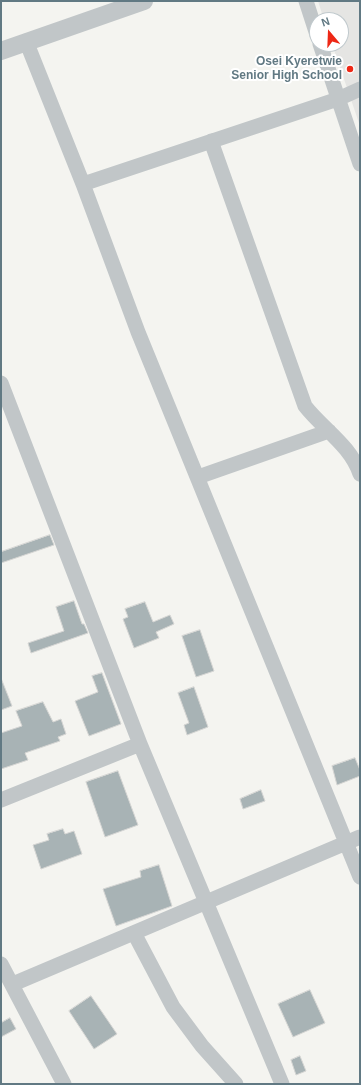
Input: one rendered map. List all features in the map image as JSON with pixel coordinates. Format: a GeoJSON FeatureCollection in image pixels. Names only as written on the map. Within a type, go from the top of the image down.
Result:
{"type":"FeatureCollection","features":[{"type":"Feature","properties":{"kind":"street"},"geometry":{"type":"LineString","coordinates":[[1,51],[144,1]]}},
{"type":"Feature","properties":{"kind":"street"},"geometry":{"type":"LineString","coordinates":[[306,1],[310,12]]}},
{"type":"Feature","properties":{"kind":"street"},"geometry":{"type":"LineString","coordinates":[[26,41],[83,184],[138,332],[198,477],[353,839],[360,877]]}},
{"type":"Feature","properties":{"kind":"street"},"geometry":{"type":"LineString","coordinates":[[323,52],[360,164]]}},
{"type":"Feature","properties":{"kind":"street"},"geometry":{"type":"LineString","coordinates":[[83,184],[338,99],[360,90]]}},
{"type":"Feature","properties":{"kind":"street"},"geometry":{"type":"LineString","coordinates":[[211,141],[305,406],[317,422],[339,441],[360,474]]}},
{"type":"Feature","properties":{"kind":"street"},"geometry":{"type":"LineString","coordinates":[[1,383],[140,744],[282,1084]]}},
{"type":"Feature","properties":{"kind":"street"},"geometry":{"type":"LineString","coordinates":[[198,477],[329,431]]}},
{"type":"Feature","properties":{"kind":"street"},"geometry":{"type":"LineString","coordinates":[[1,800],[140,744]]}},
{"type":"Feature","properties":{"kind":"street"},"geometry":{"type":"LineString","coordinates":[[13,984],[353,839]]}},
{"type":"Feature","properties":{"kind":"street"},"geometry":{"type":"LineString","coordinates":[[134,933],[173,1007],[202,1046],[236,1084]]}},
{"type":"Feature","properties":{"kind":"street"},"geometry":{"type":"LineString","coordinates":[[1,964],[13,984],[64,1084]]}},
{"type":"Feature","properties":{"kind":"shaded area","name":"Osei Kyeretwie Senior High School"},"geometry":{"type":"Polygon","coordinates":[[[318,1],[360,1],[360,126],[335,52],[349,52],[349,12],[321,12],[318,1]]]}},
{"type":"Feature","properties":{"kind":"building"},"geometry":{"type":"Polygon","coordinates":[[[50,535],[54,545],[1,563],[1,552],[50,535]]]}},
{"type":"Feature","properties":{"kind":"building"},"geometry":{"type":"Polygon","coordinates":[[[74,601],[82,624],[84,624],[88,633],[31,653],[28,643],[64,631],[56,607],[74,601]]]}},
{"type":"Feature","properties":{"kind":"building"},"geometry":{"type":"Polygon","coordinates":[[[145,602],[153,622],[170,615],[174,624],[156,632],[159,638],[134,648],[123,619],[128,617],[125,609],[145,602]]]}},
{"type":"Feature","properties":{"kind":"building"},"geometry":{"type":"Polygon","coordinates":[[[200,630],[214,671],[196,677],[182,636],[200,630]]]}},
{"type":"Feature","properties":{"kind":"building"},"geometry":{"type":"Polygon","coordinates":[[[102,673],[121,724],[89,736],[75,701],[98,692],[92,676],[102,673]]]}},
{"type":"Feature","properties":{"kind":"building"},"geometry":{"type":"Polygon","coordinates":[[[1,678],[12,706],[1,710],[1,678]]]}},
{"type":"Feature","properties":{"kind":"building"},"geometry":{"type":"Polygon","coordinates":[[[194,687],[208,727],[187,735],[184,725],[189,723],[178,693],[194,687]]]}},
{"type":"Feature","properties":{"kind":"building"},"geometry":{"type":"Polygon","coordinates":[[[43,702],[53,722],[61,719],[66,734],[58,737],[60,741],[25,753],[28,760],[1,769],[1,733],[22,726],[16,711],[43,702]]]}},
{"type":"Feature","properties":{"kind":"building"},"geometry":{"type":"Polygon","coordinates":[[[355,758],[360,770],[360,776],[337,785],[332,766],[355,758]]]}},
{"type":"Feature","properties":{"kind":"building"},"geometry":{"type":"Polygon","coordinates":[[[118,771],[138,825],[105,837],[86,782],[118,771]]]}},
{"type":"Feature","properties":{"kind":"building"},"geometry":{"type":"Polygon","coordinates":[[[261,790],[265,801],[243,809],[240,799],[261,790]]]}},
{"type":"Feature","properties":{"kind":"building"},"geometry":{"type":"Polygon","coordinates":[[[63,829],[65,834],[74,831],[82,854],[41,869],[33,845],[49,840],[47,834],[63,829]]]}},
{"type":"Feature","properties":{"kind":"building"},"geometry":{"type":"Polygon","coordinates":[[[159,865],[172,906],[116,926],[103,889],[141,877],[140,871],[159,865]]]}},
{"type":"Feature","properties":{"kind":"building"},"geometry":{"type":"Polygon","coordinates":[[[310,990],[325,1023],[293,1037],[278,1004],[310,990]]]}},
{"type":"Feature","properties":{"kind":"building"},"geometry":{"type":"Polygon","coordinates":[[[91,996],[117,1034],[94,1049],[69,1011],[91,996]]]}},
{"type":"Feature","properties":{"kind":"building"},"geometry":{"type":"Polygon","coordinates":[[[10,1018],[16,1029],[1,1037],[1,1023],[10,1018]]]}},
{"type":"Feature","properties":{"kind":"building"},"geometry":{"type":"Polygon","coordinates":[[[300,1056],[306,1071],[296,1075],[291,1060],[300,1056]]]}},
{"type":"Feature","properties":{"kind":"place","name":"Osei Kyeretwie Senior High School"},"geometry":{"type":"Point","coordinates":[350,69]}}]}
